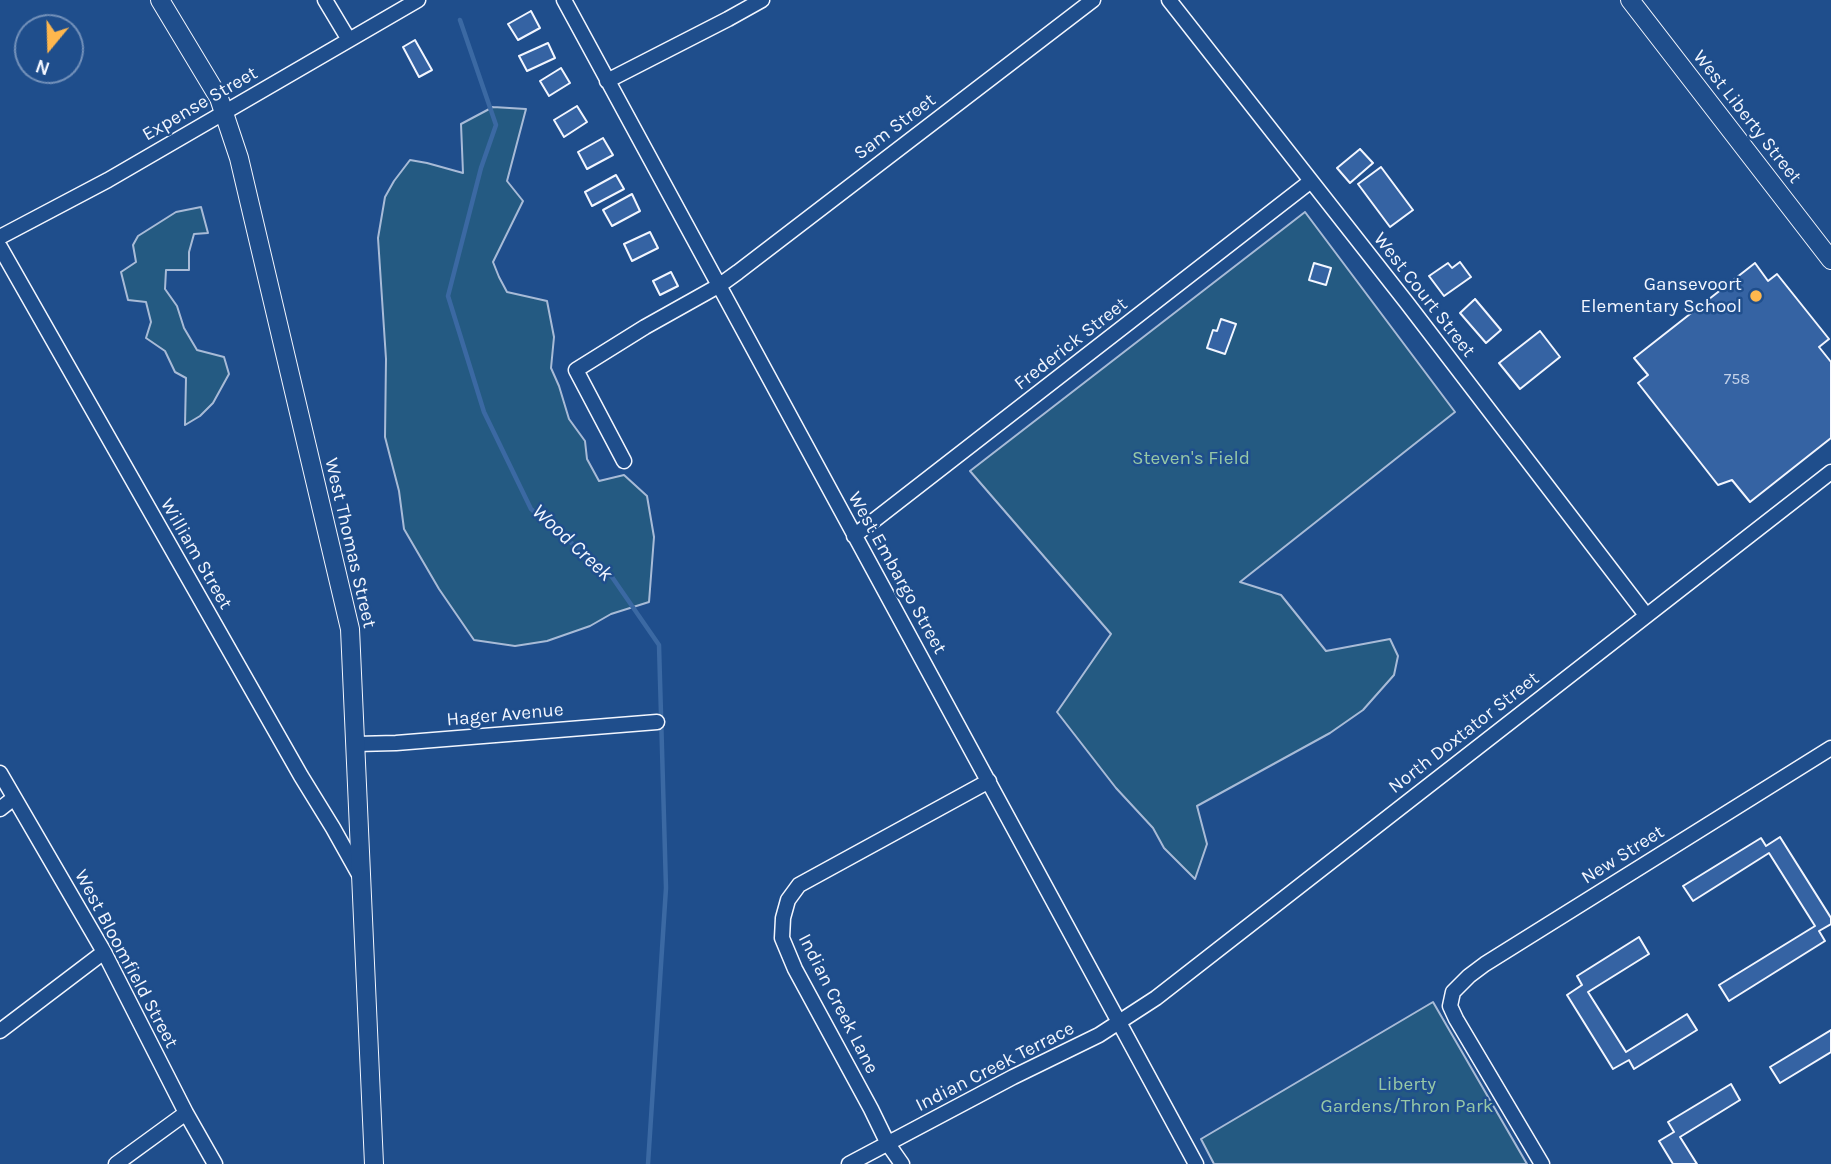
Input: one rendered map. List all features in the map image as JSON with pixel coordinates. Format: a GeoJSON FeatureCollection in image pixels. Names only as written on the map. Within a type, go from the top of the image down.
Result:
{"type":"FeatureCollection","features":[{"type":"Feature","properties":{"kind":"street","name":"West Thomas Street"},"geometry":{"type":"LineString","coordinates":[[160,0],[219,98],[239,158],[350,629],[374,1164]]}},
{"type":"Feature","properties":{"kind":"street"},"geometry":{"type":"LineString","coordinates":[[325,0],[349,40]]}},
{"type":"Feature","properties":{"kind":"street","name":"Expense Street"},"geometry":{"type":"LineString","coordinates":[[0,237],[108,180],[418,0]]}},
{"type":"Feature","properties":{"kind":"street","name":"West Embargo Street"},"geometry":{"type":"LineString","coordinates":[[564,0],[1196,1164]]}},
{"type":"Feature","properties":{"kind":"street"},"geometry":{"type":"LineString","coordinates":[[607,80],[762,0]]}},
{"type":"Feature","properties":{"kind":"street","name":"Sam Street"},"geometry":{"type":"LineString","coordinates":[[624,461],[576,370],[720,285],[1093,0]]}},
{"type":"Feature","properties":{"kind":"street","name":"West Court Street"},"geometry":{"type":"LineString","coordinates":[[1169,0],[1646,615]]}},
{"type":"Feature","properties":{"kind":"street","name":"West Liberty Street"},"geometry":{"type":"LineString","coordinates":[[1630,0],[1831,260]]}},
{"type":"Feature","properties":{"kind":"street","name":"Frederick Street"},"geometry":{"type":"LineString","coordinates":[[854,536],[1311,181]]}},
{"type":"Feature","properties":{"kind":"street","name":"William Street"},"geometry":{"type":"LineString","coordinates":[[0,247],[361,878]]}},
{"type":"Feature","properties":{"kind":"street","name":"North Doxtator Street"},"geometry":{"type":"LineString","coordinates":[[1119,1023],[1156,998],[1831,472]]}},
{"type":"Feature","properties":{"kind":"street","name":"Hager Avenue"},"geometry":{"type":"LineString","coordinates":[[356,744],[657,722]]}},
{"type":"Feature","properties":{"kind":"street","name":"New Street"},"geometry":{"type":"LineString","coordinates":[[1542,1164],[1456,1019],[1451,1007],[1453,992],[1485,964],[1831,748]]}},
{"type":"Feature","properties":{"kind":"street","name":"West Bloomfield Street"},"geometry":{"type":"LineString","coordinates":[[0,773],[104,952],[215,1164]]}},
{"type":"Feature","properties":{"kind":"street","name":"Indian Creek Lane"},"geometry":{"type":"LineString","coordinates":[[888,1144],[795,969],[782,938],[783,918],[788,900],[799,885],[989,781]]}},
{"type":"Feature","properties":{"kind":"street"},"geometry":{"type":"LineString","coordinates":[[0,809],[14,798]]}},
{"type":"Feature","properties":{"kind":"street"},"geometry":{"type":"LineString","coordinates":[[0,1031],[104,952]]}},
{"type":"Feature","properties":{"kind":"street","name":"Indian Creek Terrace"},"geometry":{"type":"LineString","coordinates":[[849,1164],[1119,1023]]}},
{"type":"Feature","properties":{"kind":"street"},"geometry":{"type":"LineString","coordinates":[[116,1164],[186,1113]]}},
{"type":"Feature","properties":{"kind":"street"},"geometry":{"type":"LineString","coordinates":[[888,1144],[902,1164]]}},
{"type":"Feature","properties":{"kind":"green space"},"geometry":{"type":"Polygon","coordinates":[[[493,107],[526,109],[507,181],[523,201],[493,262],[507,292],[547,301],[554,337],[551,368],[569,419],[585,441],[587,459],[599,481],[624,475],[647,496],[654,537],[649,602],[611,614],[590,626],[547,641],[515,646],[474,640],[439,589],[404,529],[399,491],[385,437],[386,359],[378,238],[385,197],[410,160],[463,173],[461,124],[493,107]]]}},
{"type":"Feature","properties":{"kind":"green space"},"geometry":{"type":"Polygon","coordinates":[[[201,207],[208,233],[194,234],[189,252],[189,270],[166,270],[165,289],[177,306],[184,328],[197,350],[224,357],[229,374],[213,403],[200,416],[185,425],[186,378],[175,372],[165,351],[146,338],[151,322],[146,302],[128,300],[121,272],[136,262],[133,245],[138,236],[176,212],[201,207]]]}},
{"type":"Feature","properties":{"kind":"green space","name":"Steven's Field"},"geometry":{"type":"Polygon","coordinates":[[[1305,212],[1455,412],[1240,582],[1281,595],[1326,651],[1390,639],[1398,656],[1394,675],[1363,710],[1330,733],[1197,806],[1207,844],[1195,879],[1164,848],[1153,828],[1116,788],[1057,712],[1111,634],[970,471],[1305,212]]]}},
{"type":"Feature","properties":{"kind":"green space","name":"Liberty Gardens/Thron Park"},"geometry":{"type":"Polygon","coordinates":[[[1433,1002],[1527,1164],[1214,1164],[1201,1139],[1433,1002]]]}},
{"type":"Feature","properties":{"kind":"building"},"geometry":{"type":"Polygon","coordinates":[[[531,11],[540,28],[518,40],[508,24],[531,11]]]}},
{"type":"Feature","properties":{"kind":"building"},"geometry":{"type":"Polygon","coordinates":[[[415,40],[432,70],[419,77],[403,47],[415,40]]]}},
{"type":"Feature","properties":{"kind":"building"},"geometry":{"type":"Polygon","coordinates":[[[548,43],[555,58],[527,71],[519,56],[548,43]]]}},
{"type":"Feature","properties":{"kind":"building"},"geometry":{"type":"Polygon","coordinates":[[[561,68],[570,83],[549,96],[540,81],[561,68]]]}},
{"type":"Feature","properties":{"kind":"building"},"geometry":{"type":"Polygon","coordinates":[[[577,106],[587,122],[564,137],[554,120],[577,106]]]}},
{"type":"Feature","properties":{"kind":"building"},"geometry":{"type":"Polygon","coordinates":[[[603,138],[613,155],[587,169],[578,152],[603,138]]]}},
{"type":"Feature","properties":{"kind":"building"},"geometry":{"type":"Polygon","coordinates":[[[1360,149],[1373,163],[1350,183],[1337,168],[1360,149]]]}},
{"type":"Feature","properties":{"kind":"building"},"geometry":{"type":"Polygon","coordinates":[[[1381,167],[1413,210],[1390,227],[1358,184],[1381,167]]]}},
{"type":"Feature","properties":{"kind":"building"},"geometry":{"type":"Polygon","coordinates":[[[616,175],[624,189],[592,206],[585,192],[616,175]]]}},
{"type":"Feature","properties":{"kind":"building"},"geometry":{"type":"Polygon","coordinates":[[[632,194],[640,211],[612,226],[603,210],[632,194]]]}},
{"type":"Feature","properties":{"kind":"building"},"geometry":{"type":"Polygon","coordinates":[[[650,232],[658,248],[632,261],[624,244],[650,232]]]}},
{"type":"Feature","properties":{"kind":"building"},"geometry":{"type":"Polygon","coordinates":[[[1460,262],[1471,277],[1444,296],[1429,276],[1448,263],[1452,268],[1460,262]]]}},
{"type":"Feature","properties":{"kind":"building"},"geometry":{"type":"Polygon","coordinates":[[[1314,263],[1331,268],[1326,285],[1309,280],[1314,263]]]}},
{"type":"Feature","properties":{"kind":"building"},"geometry":{"type":"Polygon","coordinates":[[[1755,263],[1768,281],[1777,274],[1829,339],[1819,347],[1831,362],[1831,438],[1750,502],[1732,480],[1718,485],[1638,383],[1648,375],[1634,358],[1755,263]]]}},
{"type":"Feature","properties":{"kind":"building"},"geometry":{"type":"Polygon","coordinates":[[[671,272],[678,286],[660,295],[653,281],[671,272]]]}},
{"type":"Feature","properties":{"kind":"building"},"geometry":{"type":"Polygon","coordinates":[[[1475,299],[1501,330],[1486,343],[1460,313],[1475,299]]]}},
{"type":"Feature","properties":{"kind":"building"},"geometry":{"type":"Polygon","coordinates":[[[1221,319],[1236,324],[1225,354],[1207,348],[1213,330],[1217,331],[1221,319]]]}},
{"type":"Feature","properties":{"kind":"building"},"geometry":{"type":"Polygon","coordinates":[[[1540,331],[1560,357],[1520,389],[1499,363],[1540,331]]]}},
{"type":"Feature","properties":{"kind":"building"},"geometry":{"type":"Polygon","coordinates":[[[1780,837],[1831,918],[1831,924],[1819,931],[1825,941],[1729,1001],[1719,985],[1815,926],[1769,853],[1693,901],[1683,886],[1761,838],[1766,846],[1780,837]]]}},
{"type":"Feature","properties":{"kind":"building"},"geometry":{"type":"Polygon","coordinates":[[[1639,937],[1649,954],[1588,992],[1626,1052],[1687,1014],[1697,1030],[1634,1069],[1629,1060],[1613,1069],[1567,995],[1582,985],[1577,976],[1639,937]]]}},
{"type":"Feature","properties":{"kind":"building"},"geometry":{"type":"Polygon","coordinates":[[[1831,1030],[1831,1052],[1780,1083],[1770,1067],[1831,1030]]]}},
{"type":"Feature","properties":{"kind":"building"},"geometry":{"type":"Polygon","coordinates":[[[1731,1084],[1740,1100],[1680,1137],[1697,1164],[1673,1164],[1659,1141],[1674,1132],[1668,1122],[1731,1084]]]}},
{"type":"Feature","properties":{"kind":"waterway","name":"Wood Creek"},"geometry":{"type":"LineString","coordinates":[[460,20],[496,125],[481,168],[448,296],[484,412],[531,509],[612,577],[659,645],[666,888],[648,1164]]}},
{"type":"Feature","properties":{"kind":"place","name":"Gansevoort Elementary School"},"geometry":{"type":"Point","coordinates":[1756,296]}}]}
